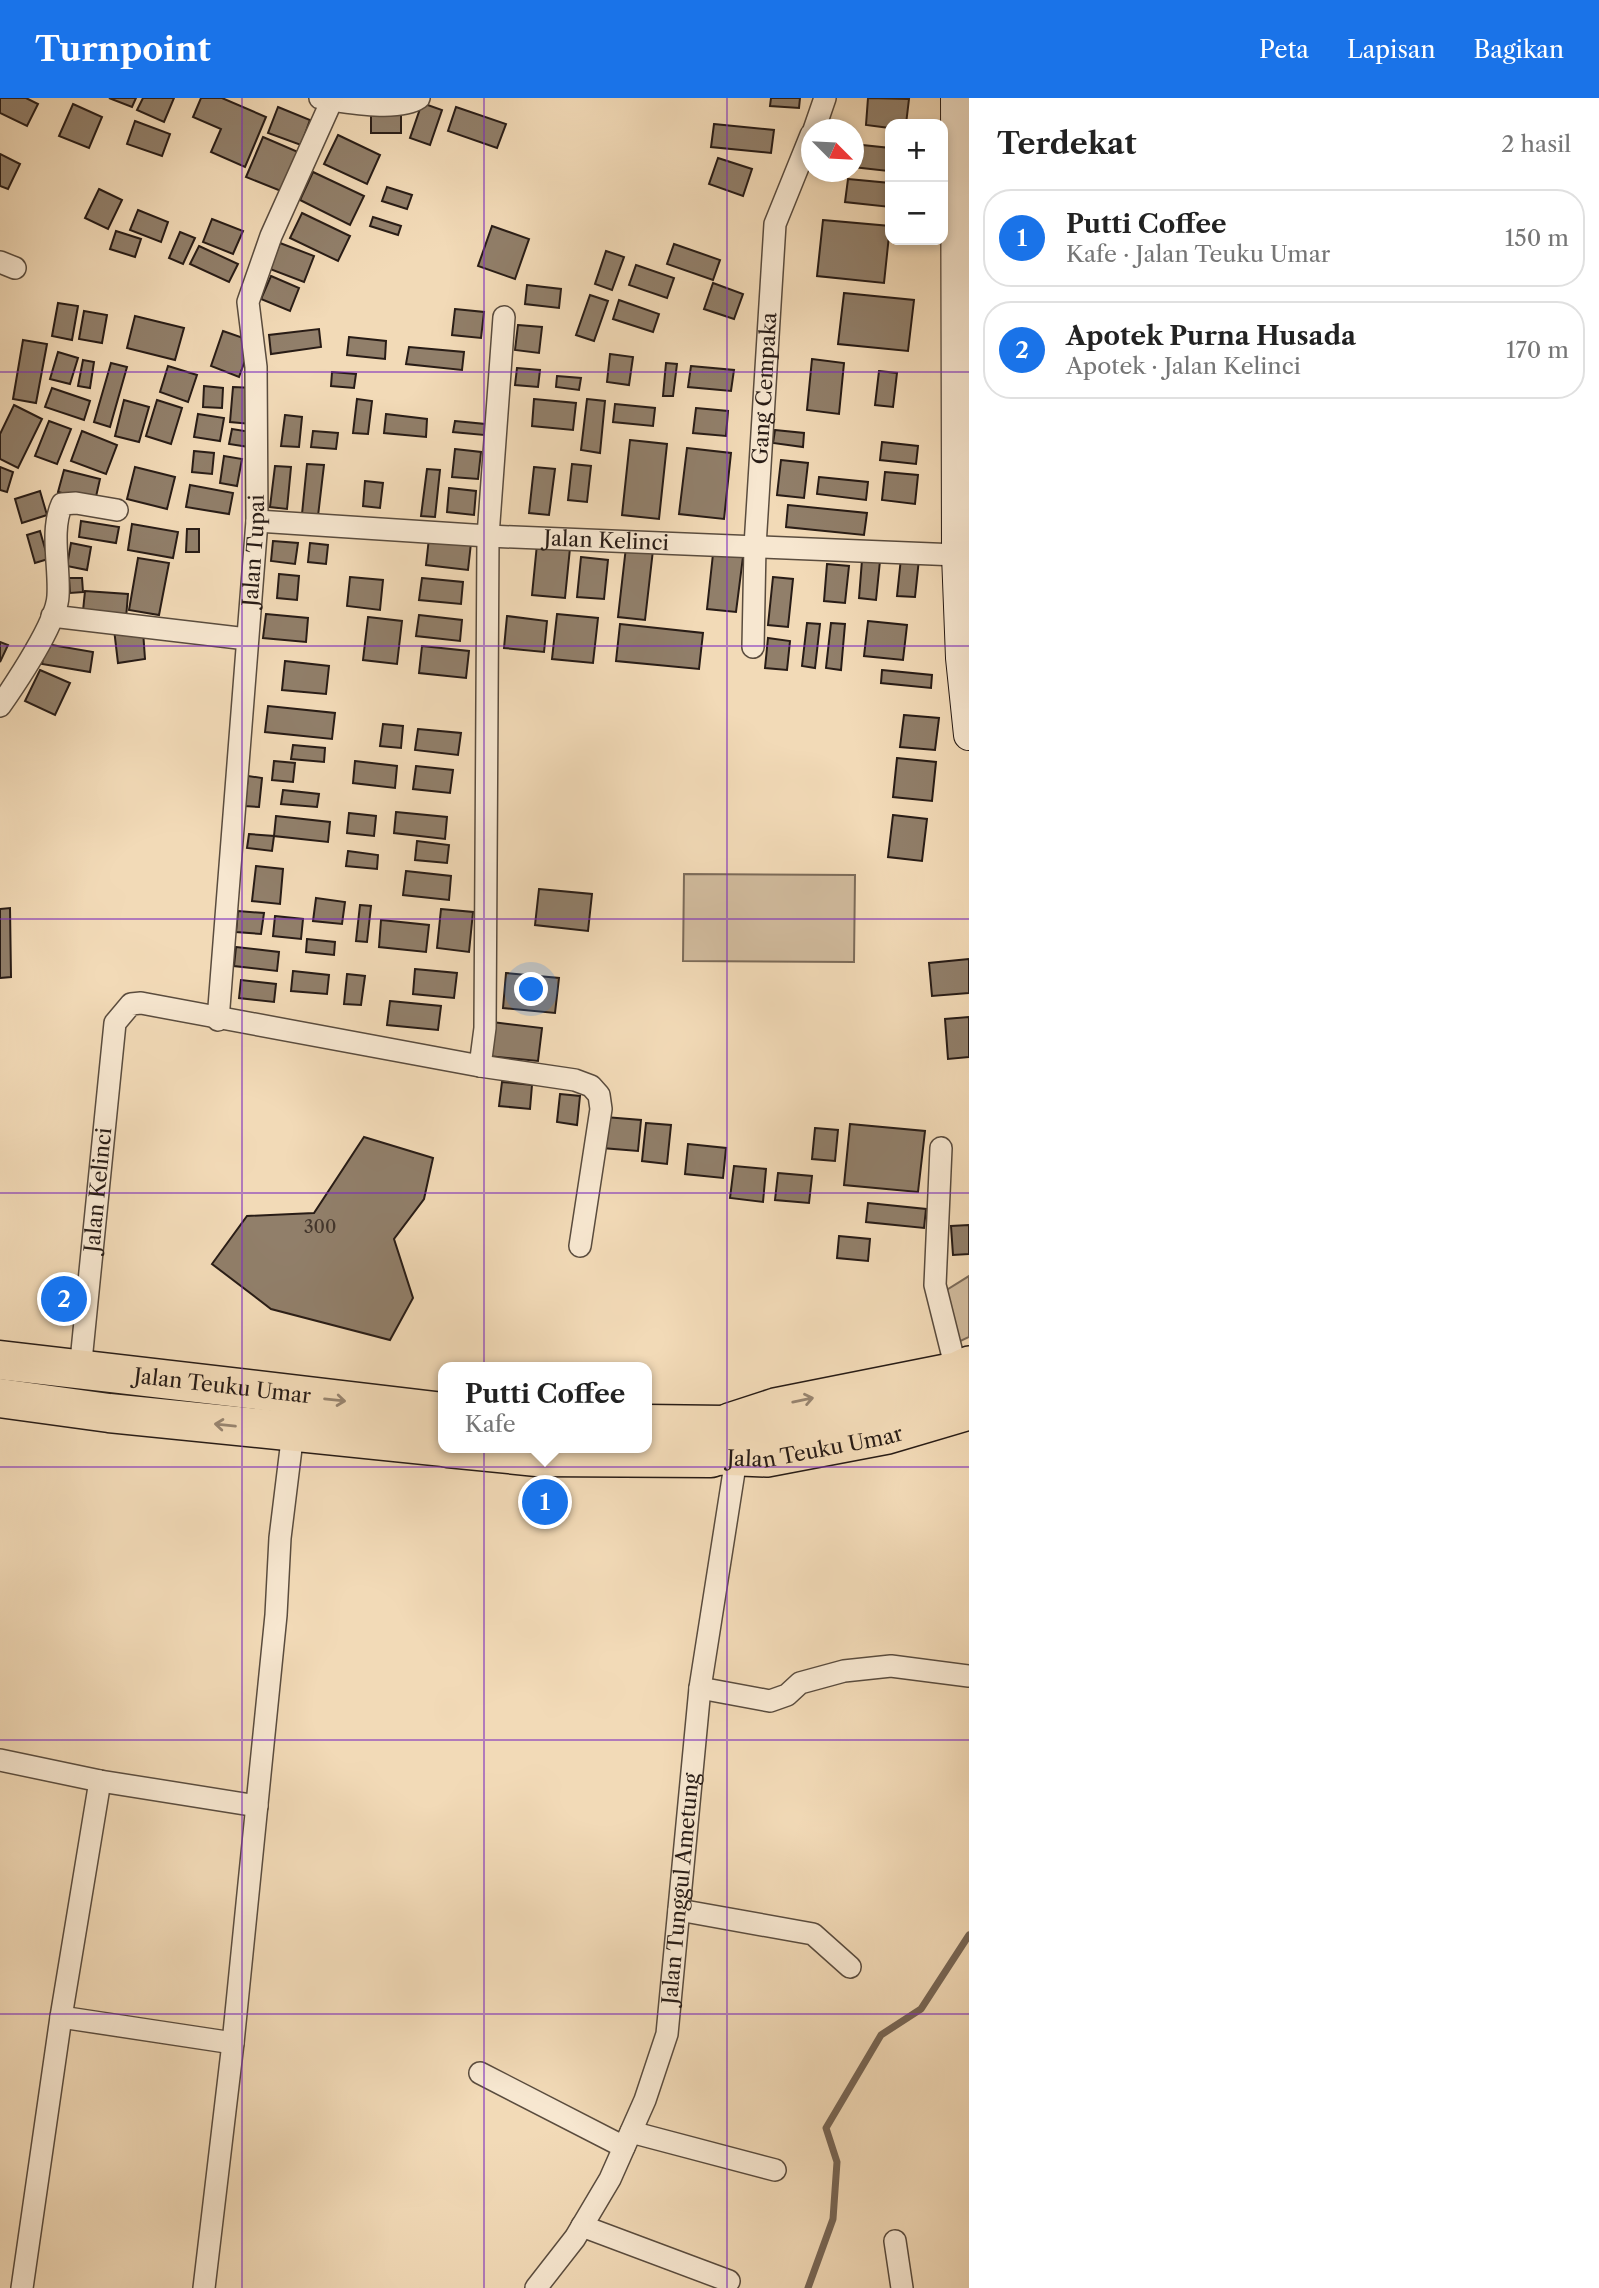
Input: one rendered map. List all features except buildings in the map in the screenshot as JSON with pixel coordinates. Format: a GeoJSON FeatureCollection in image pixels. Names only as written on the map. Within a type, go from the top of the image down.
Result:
{"type":"FeatureCollection","features":[{"type":"Feature","properties":{"kind":"highway","name":"Jalan Teuku Umar"},"geometry":{"type":"LineString","coordinates":[[0,1360],[438,1411]]}},
{"type":"Feature","properties":{"kind":"highway"},"geometry":{"type":"LineString","coordinates":[[729,1443],[798,1426],[887,1412],[965,1375]]}},
{"type":"Feature","properties":{"kind":"highway","name":"Jalan Teuku Umar"},"geometry":{"type":"LineString","coordinates":[[0,1398],[438,1447]]}},
{"type":"Feature","properties":{"kind":"highway","name":"Jalan Teuku Umar"},"geometry":{"type":"LineString","coordinates":[[652,1425],[729,1443]]}},
{"type":"Feature","properties":{"kind":"highway","name":"Jalan Teuku Umar"},"geometry":{"type":"LineString","coordinates":[[652,1449],[729,1443]]}},
{"type":"Feature","properties":{"kind":"highway","name":"Jalan Teuku Umar"},"geometry":{"type":"LineString","coordinates":[[497,1453],[537,1457],[592,1453]]}},
{"type":"Feature","properties":{"kind":"main road","name":"Jalan Teuku Umar"},"geometry":{"type":"LineString","coordinates":[[965,1375],[775,1405],[729,1443],[767,1460],[888,1437],[969,1413]]}},
{"type":"Feature","properties":{"kind":"street"},"geometry":{"type":"LineString","coordinates":[[326,99],[409,105],[419,98]]}},
{"type":"Feature","properties":{"kind":"street"},"geometry":{"type":"LineString","coordinates":[[818,119],[825,98]]}},
{"type":"Feature","properties":{"kind":"street"},"geometry":{"type":"LineString","coordinates":[[956,98],[963,142],[957,555],[961,658],[969,729]]}},
{"type":"Feature","properties":{"kind":"street","name":"Jalan Tupai"},"geometry":{"type":"LineString","coordinates":[[218,1020],[257,521],[256,367],[248,302],[271,236],[326,99]]}},
{"type":"Feature","properties":{"kind":"street","name":"Gang Cempaka"},"geometry":{"type":"LineString","coordinates":[[753,647],[755,547],[775,224],[801,160]]}},
{"type":"Feature","properties":{"kind":"street"},"geometry":{"type":"LineString","coordinates":[[480,1066],[485,1028],[488,536],[503,317]]}},
{"type":"Feature","properties":{"kind":"street"},"geometry":{"type":"LineString","coordinates":[[0,706],[52,616],[58,600],[57,520],[62,505],[76,503],[117,510]]}},
{"type":"Feature","properties":{"kind":"street","name":"Jalan Kelinci"},"geometry":{"type":"LineString","coordinates":[[257,521],[488,536],[957,555]]}},
{"type":"Feature","properties":{"kind":"street"},"geometry":{"type":"LineString","coordinates":[[52,616],[247,639]]}},
{"type":"Feature","properties":{"kind":"street","name":"Jalan Kelinci"},"geometry":{"type":"LineString","coordinates":[[80,1371],[115,1023],[122,1011],[131,1004],[141,1003],[218,1020]]}},
{"type":"Feature","properties":{"kind":"street"},"geometry":{"type":"LineString","coordinates":[[218,1020],[575,1080],[591,1086],[599,1095],[601,1109],[580,1247]]}},
{"type":"Feature","properties":{"kind":"street"},"geometry":{"type":"LineString","coordinates":[[941,1149],[935,1285],[965,1375]]}},
{"type":"Feature","properties":{"kind":"street"},"geometry":{"type":"LineString","coordinates":[[204,2288],[233,2043],[280,1538],[293,1433]]}},
{"type":"Feature","properties":{"kind":"street","name":"Jalan Tunggul Ametung"},"geometry":{"type":"LineString","coordinates":[[536,2288],[582,2227],[628,2140],[645,2100],[667,2034],[700,1688],[729,1443]]}},
{"type":"Feature","properties":{"kind":"street"},"geometry":{"type":"LineString","coordinates":[[700,1688],[770,1702],[787,1695],[800,1684],[844,1671],[891,1666],[969,1676]]}},
{"type":"Feature","properties":{"kind":"street"},"geometry":{"type":"LineString","coordinates":[[0,1760],[100,1781],[257,1806]]}},
{"type":"Feature","properties":{"kind":"street"},"geometry":{"type":"LineString","coordinates":[[22,2288],[61,2017],[100,1781]]}},
{"type":"Feature","properties":{"kind":"street"},"geometry":{"type":"LineString","coordinates":[[679,1910],[813,1934],[850,1967]]}},
{"type":"Feature","properties":{"kind":"street"},"geometry":{"type":"LineString","coordinates":[[61,2017],[233,2043]]}},
{"type":"Feature","properties":{"kind":"street"},"geometry":{"type":"LineString","coordinates":[[480,2073],[628,2140],[775,2170]]}},
{"type":"Feature","properties":{"kind":"street"},"geometry":{"type":"LineString","coordinates":[[582,2227],[729,2281]]}},
{"type":"Feature","properties":{"kind":"street"},"geometry":{"type":"LineString","coordinates":[[895,2241],[902,2288]]}},
{"type":"Feature","properties":{"kind":"shaded area"},"geometry":{"type":"Polygon","coordinates":[[[684,874],[855,875],[854,962],[683,961],[684,874]]]}},
{"type":"Feature","properties":{"kind":"shaded area"},"geometry":{"type":"Polygon","coordinates":[[[969,1276],[969,1337],[954,1344],[945,1291],[969,1276]]]}},
{"type":"Feature","properties":{"kind":"waterway"},"geometry":{"type":"LineString","coordinates":[[808,2288],[833,2219],[837,2162],[826,2128],[881,2035],[921,2009],[969,1935]]}},
{"type":"Feature","properties":{"kind":"place","name":"Apotek Purna Husada"},"geometry":{"type":"Point","coordinates":[64,1299]}},
{"type":"Feature","properties":{"kind":"place","name":"Putti Coffee"},"geometry":{"type":"Point","coordinates":[545,1502]}}]}
